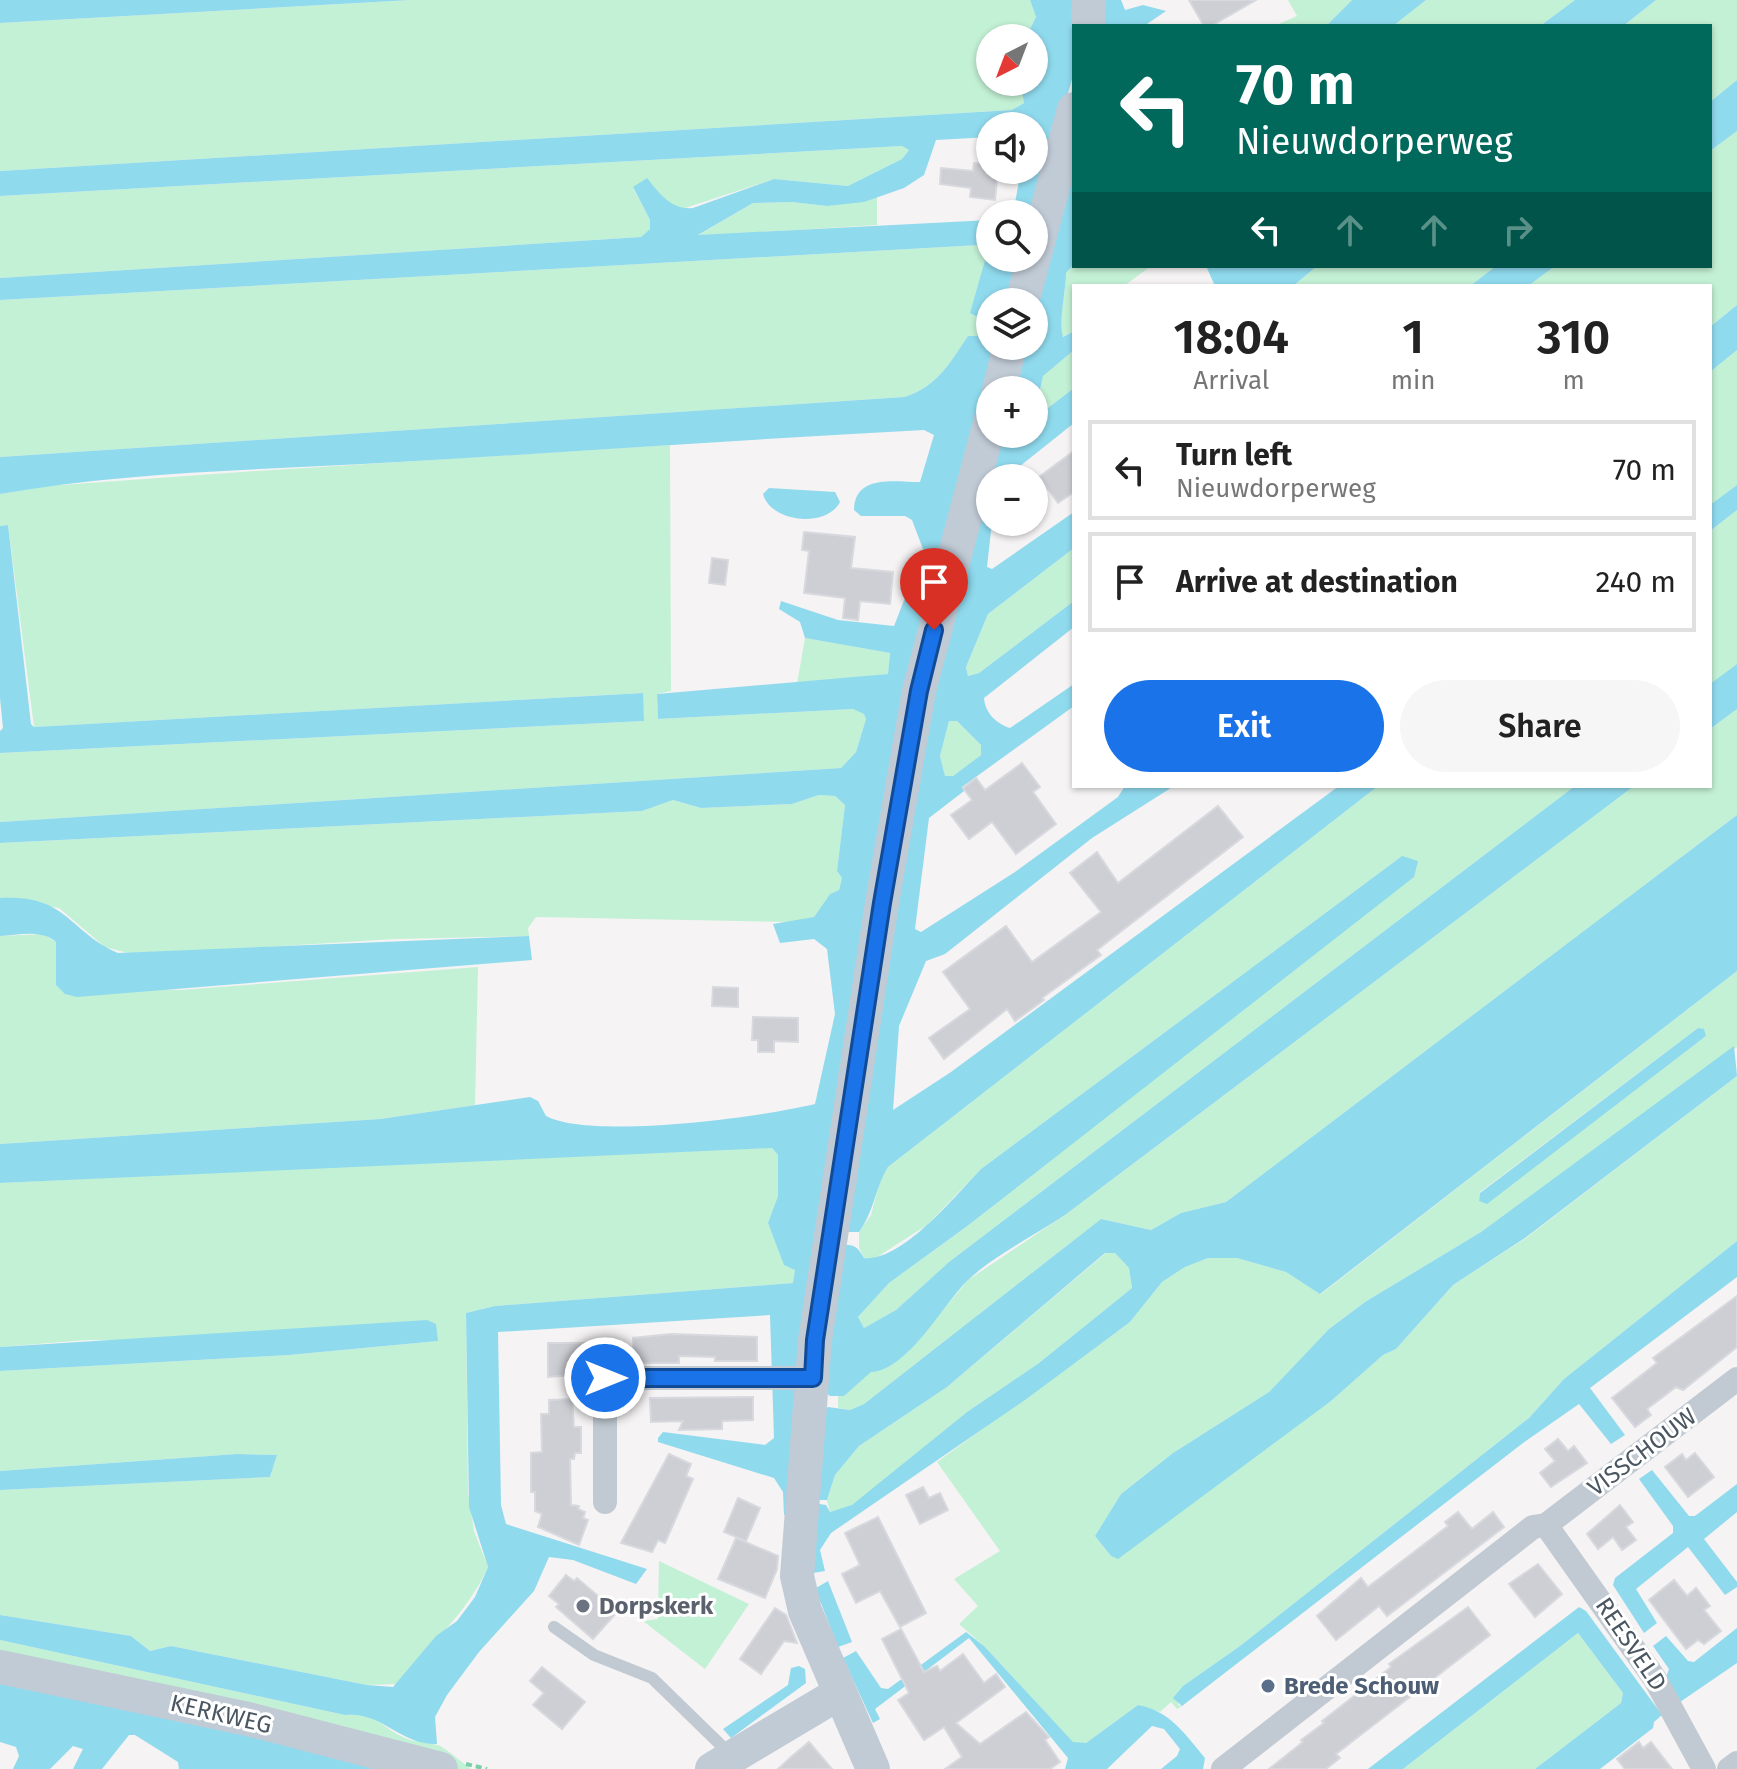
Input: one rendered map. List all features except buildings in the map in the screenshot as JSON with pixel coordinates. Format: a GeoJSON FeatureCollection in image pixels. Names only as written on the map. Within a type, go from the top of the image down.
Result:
{"type":"FeatureCollection","features":[{"type":"Feature","properties":{"kind":"street"},"geometry":{"type":"LineString","coordinates":[[1088,24],[1089,0]]}},
{"type":"Feature","properties":{"kind":"street"},"geometry":{"type":"LineString","coordinates":[[1026,288],[1072,116]]}},
{"type":"Feature","properties":{"kind":"street"},"geometry":{"type":"LineString","coordinates":[[873,1769],[838,1694],[805,1611],[797,1576],[815,1340],[882,903],[919,691],[983,448]]}},
{"type":"Feature","properties":{"kind":"street"},"geometry":{"type":"LineString","coordinates":[[604,1352],[605,1502]]}},
{"type":"Feature","properties":{"kind":"street"},"geometry":{"type":"LineString","coordinates":[[605,1378],[813,1378]]}},
{"type":"Feature","properties":{"kind":"street","name":"VISSCHOUW"},"geometry":{"type":"LineString","coordinates":[[1546,1525],[1737,1379]]}},
{"type":"Feature","properties":{"kind":"street"},"geometry":{"type":"LineString","coordinates":[[1223,1769],[1533,1527],[1546,1525]]}},
{"type":"Feature","properties":{"kind":"street","name":"REESVELD"},"geometry":{"type":"LineString","coordinates":[[1546,1525],[1655,1679],[1677,1713],[1704,1769]]}},
{"type":"Feature","properties":{"kind":"street","name":"KERKWEG"},"geometry":{"type":"LineString","coordinates":[[0,1667],[248,1719],[441,1769]]}},
{"type":"Feature","properties":{"kind":"street"},"geometry":{"type":"LineString","coordinates":[[723,1763],[838,1694]]}},
{"type":"Feature","properties":{"kind":"street"},"geometry":{"type":"LineString","coordinates":[[1729,1769],[1737,1763]]}},
{"type":"Feature","properties":{"kind":"lane"},"geometry":{"type":"LineString","coordinates":[[554,1627],[594,1655],[652,1678],[723,1763]]}},
{"type":"Feature","properties":{"kind":"green space"},"geometry":{"type":"Polygon","coordinates":[[[411,0],[1030,0],[1036,17],[1032,24],[976,24],[976,96],[1024,96],[1024,103],[1012,110],[0,171],[0,23],[411,0]]]}},
{"type":"Feature","properties":{"kind":"green space"},"geometry":{"type":"Polygon","coordinates":[[[1288,0],[1352,0],[1328,24],[1279,24],[1297,16],[1288,0]]]}},
{"type":"Feature","properties":{"kind":"green space"},"geometry":{"type":"Polygon","coordinates":[[[1426,0],[1575,0],[1543,24],[1396,24],[1426,0]]]}},
{"type":"Feature","properties":{"kind":"green space"},"geometry":{"type":"Polygon","coordinates":[[[1656,0],[1737,0],[1737,80],[1712,100],[1712,24],[1626,24],[1656,0]]]}},
{"type":"Feature","properties":{"kind":"green space"},"geometry":{"type":"Polygon","coordinates":[[[1737,131],[1737,305],[1712,325],[1712,284],[1531,284],[1552,268],[1712,268],[1712,150],[1737,131]]]}},
{"type":"Feature","properties":{"kind":"green space"},"geometry":{"type":"Polygon","coordinates":[[[902,146],[909,150],[902,159],[848,186],[774,179],[682,209],[633,188],[650,220],[650,229],[641,237],[0,278],[0,196],[902,146]]]}},
{"type":"Feature","properties":{"kind":"green space"},"geometry":{"type":"Polygon","coordinates":[[[877,197],[877,225],[697,236],[753,203],[792,202],[827,206],[877,197]]]}},
{"type":"Feature","properties":{"kind":"green space"},"geometry":{"type":"Polygon","coordinates":[[[976,245],[976,272],[988,272],[987,288],[976,288],[976,336],[968,336],[934,381],[904,397],[0,457],[0,300],[976,245]]]}},
{"type":"Feature","properties":{"kind":"green space"},"geometry":{"type":"Polygon","coordinates":[[[1072,266],[1148,268],[1127,284],[1072,284],[1072,332],[1062,337],[1066,273],[1072,266]]]}},
{"type":"Feature","properties":{"kind":"green space"},"geometry":{"type":"Polygon","coordinates":[[[1315,268],[1493,268],[1473,284],[1295,284],[1315,268]]]}},
{"type":"Feature","properties":{"kind":"green space"},"geometry":{"type":"Polygon","coordinates":[[[1737,350],[1737,485],[1712,504],[1712,370],[1737,350]]]}},
{"type":"Feature","properties":{"kind":"green space"},"geometry":{"type":"Polygon","coordinates":[[[1072,352],[1072,390],[1048,408],[1048,376],[1043,376],[1072,352]]]}},
{"type":"Feature","properties":{"kind":"green space"},"geometry":{"type":"Polygon","coordinates":[[[670,445],[671,691],[657,694],[658,719],[853,709],[864,713],[866,719],[856,752],[841,768],[0,822],[0,753],[644,721],[642,693],[34,727],[8,525],[0,526],[0,494],[47,486],[670,445]]]}},
{"type":"Feature","properties":{"kind":"green space"},"geometry":{"type":"Polygon","coordinates":[[[1737,510],[1737,664],[1712,683],[1712,529],[1737,510]]]}},
{"type":"Feature","properties":{"kind":"green space"},"geometry":{"type":"Polygon","coordinates":[[[1072,550],[1072,603],[979,673],[968,676],[966,667],[988,614],[1072,550]]]}},
{"type":"Feature","properties":{"kind":"green space"},"geometry":{"type":"Polygon","coordinates":[[[805,638],[890,653],[888,674],[797,684],[805,638]]]}},
{"type":"Feature","properties":{"kind":"green space"},"geometry":{"type":"Polygon","coordinates":[[[1737,709],[1737,815],[1226,1202],[1181,1213],[1151,1230],[1101,1219],[864,1404],[850,1410],[838,1408],[838,1396],[844,1395],[859,1379],[924,1333],[968,1280],[1065,1215],[1631,788],[1712,788],[1712,728],[1737,709]]]}},
{"type":"Feature","properties":{"kind":"green space"},"geometry":{"type":"Polygon","coordinates":[[[949,721],[957,721],[981,745],[981,755],[953,776],[945,776],[940,756],[949,721]]]}},
{"type":"Feature","properties":{"kind":"green space"},"geometry":{"type":"Polygon","coordinates":[[[1375,788],[1572,788],[949,1262],[896,1310],[864,1328],[858,1317],[889,1283],[1076,1140],[1402,856],[981,1169],[927,1225],[874,1259],[864,1258],[859,1248],[859,1232],[871,1215],[880,1180],[888,1167],[1375,788]]]}},
{"type":"Feature","properties":{"kind":"green space"},"geometry":{"type":"Polygon","coordinates":[[[819,795],[835,796],[845,805],[837,871],[842,878],[839,890],[830,894],[814,917],[792,922],[536,917],[528,928],[529,936],[395,939],[136,955],[105,947],[59,908],[0,898],[0,843],[642,811],[673,800],[701,808],[792,804],[819,795]]]}},
{"type":"Feature","properties":{"kind":"green space"},"geometry":{"type":"Polygon","coordinates":[[[43,934],[56,942],[56,985],[180,990],[478,967],[475,1105],[380,1119],[0,1144],[0,936],[43,934]]]}},
{"type":"Feature","properties":{"kind":"green space"},"geometry":{"type":"Polygon","coordinates":[[[1737,971],[1737,1047],[1481,1232],[1365,1302],[1329,1329],[1269,1392],[1173,1453],[1121,1494],[1095,1536],[1111,1556],[1331,1401],[1383,1355],[1396,1349],[1453,1285],[1526,1238],[1737,1076],[1737,1241],[1564,1379],[1529,1418],[1240,1646],[1183,1686],[1178,1705],[1182,1706],[1177,1709],[1171,1702],[1160,1712],[1138,1705],[1086,1743],[1073,1743],[984,1646],[959,1624],[978,1606],[954,1579],[1000,1551],[937,1462],[1130,1322],[1162,1282],[1185,1267],[1208,1258],[1237,1258],[1286,1272],[1321,1294],[1737,971]],[[1698,1028],[1480,1192],[1479,1201],[1487,1203],[1706,1036],[1698,1028]]]}},
{"type":"Feature","properties":{"kind":"green space"},"geometry":{"type":"Polygon","coordinates":[[[735,1147],[772,1148],[778,1155],[778,1196],[768,1224],[795,1270],[794,1283],[495,1306],[466,1313],[468,1492],[474,1531],[488,1567],[458,1614],[397,1684],[367,1685],[171,1646],[150,1651],[131,1636],[0,1615],[0,1490],[270,1477],[277,1455],[237,1454],[0,1471],[0,1371],[289,1355],[438,1341],[87,1340],[0,1347],[0,1183],[735,1147]]]}},
{"type":"Feature","properties":{"kind":"green space"},"geometry":{"type":"Polygon","coordinates":[[[1106,1253],[1115,1253],[1129,1268],[1132,1288],[1039,1363],[967,1412],[852,1506],[830,1512],[827,1500],[835,1475],[859,1446],[947,1387],[1106,1253]]]}},
{"type":"Feature","properties":{"kind":"green space"},"geometry":{"type":"Polygon","coordinates":[[[659,1561],[749,1604],[705,1669],[643,1621],[658,1619],[659,1561]]]}},
{"type":"Feature","properties":{"kind":"green space"},"geometry":{"type":"Polygon","coordinates":[[[1578,1633],[1623,1693],[1621,1703],[1535,1769],[1403,1769],[1578,1633]]]}},
{"type":"Feature","properties":{"kind":"green space"},"geometry":{"type":"Polygon","coordinates":[[[0,1640],[345,1715],[364,1716],[408,1739],[440,1746],[471,1769],[391,1769],[0,1684],[0,1640]]]}},
{"type":"Feature","properties":{"kind":"water"},"geometry":{"type":"Polygon","coordinates":[[[0,0],[411,0],[0,23],[0,0]]]}},
{"type":"Feature","properties":{"kind":"water"},"geometry":{"type":"Polygon","coordinates":[[[1030,0],[1079,0],[1072,24],[1072,79],[1048,164],[1048,112],[979,112],[1012,110],[1024,103],[1023,96],[1048,96],[1048,24],[1032,24],[1036,17],[1030,0]]]}},
{"type":"Feature","properties":{"kind":"water"},"geometry":{"type":"Polygon","coordinates":[[[1100,0],[1121,0],[1125,10],[1143,5],[1166,11],[1147,24],[1100,24],[1100,0]]]}},
{"type":"Feature","properties":{"kind":"water"},"geometry":{"type":"Polygon","coordinates":[[[1352,0],[1426,0],[1396,24],[1328,24],[1352,0]]]}},
{"type":"Feature","properties":{"kind":"water"},"geometry":{"type":"Polygon","coordinates":[[[1575,0],[1656,0],[1626,24],[1543,24],[1575,0]]]}},
{"type":"Feature","properties":{"kind":"water"},"geometry":{"type":"Polygon","coordinates":[[[1737,80],[1737,131],[1712,150],[1712,100],[1737,80]]]}},
{"type":"Feature","properties":{"kind":"water"},"geometry":{"type":"Polygon","coordinates":[[[976,112],[976,138],[936,140],[924,175],[904,188],[864,202],[827,206],[792,202],[753,203],[698,235],[976,221],[976,245],[0,300],[0,278],[641,237],[650,229],[650,220],[633,187],[647,178],[672,204],[693,208],[774,179],[848,186],[902,159],[909,150],[902,146],[0,196],[0,171],[976,112]]]}},
{"type":"Feature","properties":{"kind":"water"},"geometry":{"type":"Polygon","coordinates":[[[1072,148],[1072,266],[1066,273],[1061,324],[1063,337],[1072,332],[1072,352],[1043,376],[1016,376],[1019,360],[1048,360],[1048,288],[1037,288],[1041,272],[1048,272],[1048,245],[1072,148]]]}},
{"type":"Feature","properties":{"kind":"water"},"geometry":{"type":"Polygon","coordinates":[[[1018,184],[1042,184],[1038,200],[1016,200],[1018,184]]]}},
{"type":"Feature","properties":{"kind":"water"},"geometry":{"type":"Polygon","coordinates":[[[1207,268],[1315,268],[1295,284],[1214,284],[1207,268]]]}},
{"type":"Feature","properties":{"kind":"water"},"geometry":{"type":"Polygon","coordinates":[[[1493,268],[1552,268],[1531,284],[1473,284],[1493,268]]]}},
{"type":"Feature","properties":{"kind":"water"},"geometry":{"type":"Polygon","coordinates":[[[982,272],[1021,272],[1017,288],[977,288],[982,272]]]}},
{"type":"Feature","properties":{"kind":"water"},"geometry":{"type":"Polygon","coordinates":[[[976,292],[976,316],[970,313],[976,292]]]}},
{"type":"Feature","properties":{"kind":"water"},"geometry":{"type":"Polygon","coordinates":[[[1737,305],[1737,350],[1712,370],[1712,325],[1737,305]]]}},
{"type":"Feature","properties":{"kind":"water"},"geometry":{"type":"Polygon","coordinates":[[[968,336],[976,336],[976,360],[997,360],[993,376],[976,376],[977,448],[792,1515],[784,1515],[783,1492],[774,1478],[658,1442],[663,1432],[765,1445],[774,1438],[770,1315],[498,1332],[501,1505],[506,1524],[647,1569],[636,1584],[573,1560],[549,1557],[534,1591],[479,1652],[447,1695],[435,1717],[437,1744],[412,1739],[358,1715],[345,1715],[0,1640],[0,1615],[131,1636],[150,1651],[171,1646],[367,1685],[393,1687],[436,1636],[457,1621],[475,1597],[488,1567],[469,1507],[466,1313],[495,1306],[793,1283],[795,1270],[784,1265],[768,1223],[778,1196],[778,1155],[772,1148],[0,1183],[0,1144],[380,1119],[530,1097],[538,1101],[546,1116],[568,1123],[600,1126],[718,1120],[815,1104],[835,1014],[827,949],[814,939],[780,943],[773,924],[814,917],[830,894],[839,890],[842,878],[837,871],[845,805],[835,796],[819,795],[792,804],[701,808],[673,800],[642,811],[0,843],[0,822],[841,768],[856,752],[866,719],[864,714],[853,709],[658,719],[657,694],[888,674],[890,653],[805,638],[800,622],[779,609],[781,601],[838,620],[894,626],[914,575],[923,572],[926,557],[912,520],[905,516],[861,516],[854,510],[856,498],[861,490],[878,482],[920,482],[934,435],[924,430],[198,472],[98,480],[0,494],[0,457],[904,397],[934,381],[968,336]]]}},
{"type":"Feature","properties":{"kind":"water"},"geometry":{"type":"Polygon","coordinates":[[[1072,390],[1072,425],[1048,444],[1048,408],[1072,390]]]}},
{"type":"Feature","properties":{"kind":"water"},"geometry":{"type":"Polygon","coordinates":[[[994,448],[1043,448],[1023,464],[992,464],[994,448]]]}},
{"type":"Feature","properties":{"kind":"water"},"geometry":{"type":"Polygon","coordinates":[[[1737,485],[1737,510],[1712,529],[1712,504],[1737,485]]]}},
{"type":"Feature","properties":{"kind":"water"},"geometry":{"type":"Polygon","coordinates":[[[769,488],[835,492],[840,502],[824,516],[800,519],[787,516],[768,504],[763,494],[769,488]]]}},
{"type":"Feature","properties":{"kind":"water"},"geometry":{"type":"Polygon","coordinates":[[[1072,513],[1072,550],[988,614],[966,667],[968,676],[979,673],[1072,603],[1072,629],[984,698],[992,717],[1010,728],[1072,685],[1072,707],[962,787],[964,791],[929,818],[915,929],[921,932],[1015,872],[1118,797],[1124,788],[1171,788],[1092,838],[945,954],[926,961],[899,1026],[893,1110],[951,1072],[1336,788],[1375,788],[888,1167],[859,1232],[845,1232],[933,684],[976,525],[976,536],[990,536],[987,567],[992,569],[1039,536],[1048,536],[1048,530],[1072,513]],[[949,721],[940,756],[945,776],[953,776],[981,755],[981,745],[957,721],[949,721]]]}},
{"type":"Feature","properties":{"kind":"water"},"geometry":{"type":"Polygon","coordinates":[[[8,525],[31,724],[34,727],[643,693],[644,721],[0,753],[0,731],[3,728],[0,698],[0,526],[8,525]]]}},
{"type":"Feature","properties":{"kind":"water"},"geometry":{"type":"Polygon","coordinates":[[[1737,664],[1737,709],[1712,728],[1712,683],[1737,664]]]}},
{"type":"Feature","properties":{"kind":"water"},"geometry":{"type":"Polygon","coordinates":[[[1572,788],[1631,788],[1065,1215],[978,1272],[957,1292],[924,1335],[898,1360],[885,1369],[871,1372],[844,1396],[830,1396],[823,1390],[838,1245],[854,1246],[864,1258],[895,1249],[927,1225],[981,1169],[1402,856],[1418,861],[1414,877],[966,1227],[889,1283],[858,1317],[864,1328],[896,1310],[949,1262],[1572,788]]]}},
{"type":"Feature","properties":{"kind":"water"},"geometry":{"type":"Polygon","coordinates":[[[1737,815],[1737,971],[1320,1294],[1286,1272],[1237,1258],[1208,1258],[1185,1267],[1162,1282],[1130,1322],[1025,1400],[831,1533],[820,1550],[825,1571],[813,1573],[813,1503],[826,1505],[830,1512],[852,1505],[967,1412],[1039,1363],[1132,1288],[1129,1268],[1115,1253],[1105,1253],[947,1387],[859,1446],[835,1475],[827,1500],[813,1500],[822,1411],[828,1407],[850,1410],[864,1404],[1101,1219],[1151,1230],[1181,1213],[1226,1202],[1737,815]]]}},
{"type":"Feature","properties":{"kind":"water"},"geometry":{"type":"Polygon","coordinates":[[[0,898],[22,898],[54,908],[88,935],[118,953],[529,936],[532,960],[77,997],[65,994],[56,985],[56,942],[37,934],[0,936],[0,898]]]}},
{"type":"Feature","properties":{"kind":"water"},"geometry":{"type":"Polygon","coordinates":[[[1698,1028],[1704,1029],[1706,1036],[1487,1204],[1479,1201],[1480,1193],[1698,1028]]]}},
{"type":"Feature","properties":{"kind":"water"},"geometry":{"type":"Polygon","coordinates":[[[1734,1046],[1737,1076],[1525,1238],[1453,1285],[1396,1349],[1383,1355],[1331,1401],[1118,1559],[1111,1556],[1095,1536],[1121,1494],[1173,1453],[1269,1392],[1329,1329],[1365,1302],[1481,1232],[1734,1046]]]}},
{"type":"Feature","properties":{"kind":"water"},"geometry":{"type":"Polygon","coordinates":[[[1737,1241],[1737,1277],[1590,1388],[1625,1435],[1611,1444],[1579,1404],[1523,1443],[1182,1706],[1173,1698],[1183,1686],[1240,1646],[1529,1418],[1564,1379],[1737,1241]]]}},
{"type":"Feature","properties":{"kind":"water"},"geometry":{"type":"Polygon","coordinates":[[[427,1320],[436,1324],[438,1341],[289,1355],[0,1371],[0,1347],[427,1320]]]}},
{"type":"Feature","properties":{"kind":"water"},"geometry":{"type":"Polygon","coordinates":[[[237,1454],[277,1455],[270,1477],[0,1490],[0,1471],[237,1454]]]}},
{"type":"Feature","properties":{"kind":"water"},"geometry":{"type":"Polygon","coordinates":[[[1652,1470],[1689,1516],[1695,1516],[1737,1484],[1737,1512],[1704,1539],[1737,1582],[1737,1587],[1725,1595],[1688,1547],[1636,1589],[1657,1623],[1644,1633],[1613,1585],[1615,1578],[1673,1533],[1673,1526],[1639,1479],[1652,1470]]]}},
{"type":"Feature","properties":{"kind":"water"},"geometry":{"type":"Polygon","coordinates":[[[828,1581],[852,1642],[838,1647],[816,1588],[828,1581]]]}},
{"type":"Feature","properties":{"kind":"water"},"geometry":{"type":"Polygon","coordinates":[[[1579,1607],[1586,1611],[1662,1715],[1654,1722],[1653,1728],[1600,1769],[1535,1769],[1621,1703],[1623,1693],[1578,1633],[1403,1769],[1368,1769],[1579,1607]]]}},
{"type":"Feature","properties":{"kind":"water"},"geometry":{"type":"Polygon","coordinates":[[[1737,1628],[1737,1663],[1680,1702],[1666,1677],[1669,1669],[1653,1646],[1666,1636],[1688,1661],[1694,1662],[1737,1628]]]}},
{"type":"Feature","properties":{"kind":"water"},"geometry":{"type":"Polygon","coordinates":[[[966,1632],[984,1646],[1073,1742],[1086,1743],[1138,1705],[1159,1712],[1176,1725],[1205,1758],[1203,1769],[1161,1769],[1177,1756],[1180,1749],[1164,1729],[1152,1726],[1107,1769],[1065,1769],[1068,1758],[969,1638],[875,1709],[880,1719],[873,1723],[843,1658],[856,1651],[881,1688],[888,1689],[966,1632]]]}},
{"type":"Feature","properties":{"kind":"water"},"geometry":{"type":"Polygon","coordinates":[[[799,1666],[805,1669],[806,1683],[731,1738],[723,1729],[788,1685],[791,1668],[799,1666]]]}},
{"type":"Feature","properties":{"kind":"water"},"geometry":{"type":"Polygon","coordinates":[[[0,1684],[240,1732],[391,1769],[179,1769],[178,1762],[135,1735],[129,1735],[102,1769],[73,1769],[83,1749],[73,1746],[50,1769],[13,1769],[19,1756],[16,1747],[0,1742],[0,1684]]]}},
{"type":"Feature","properties":{"kind":"place","name":"Dorpskerk"},"geometry":{"type":"Point","coordinates":[583,1606]}},
{"type":"Feature","properties":{"kind":"place","name":"Brede Schouw"},"geometry":{"type":"Point","coordinates":[1268,1686]}},
{"type":"Feature","properties":{"kind":"route"},"geometry":{"type":"LineString","coordinates":[[605,1378],[813,1378],[815,1340],[882,903],[919,691],[934,630]]}}]}
